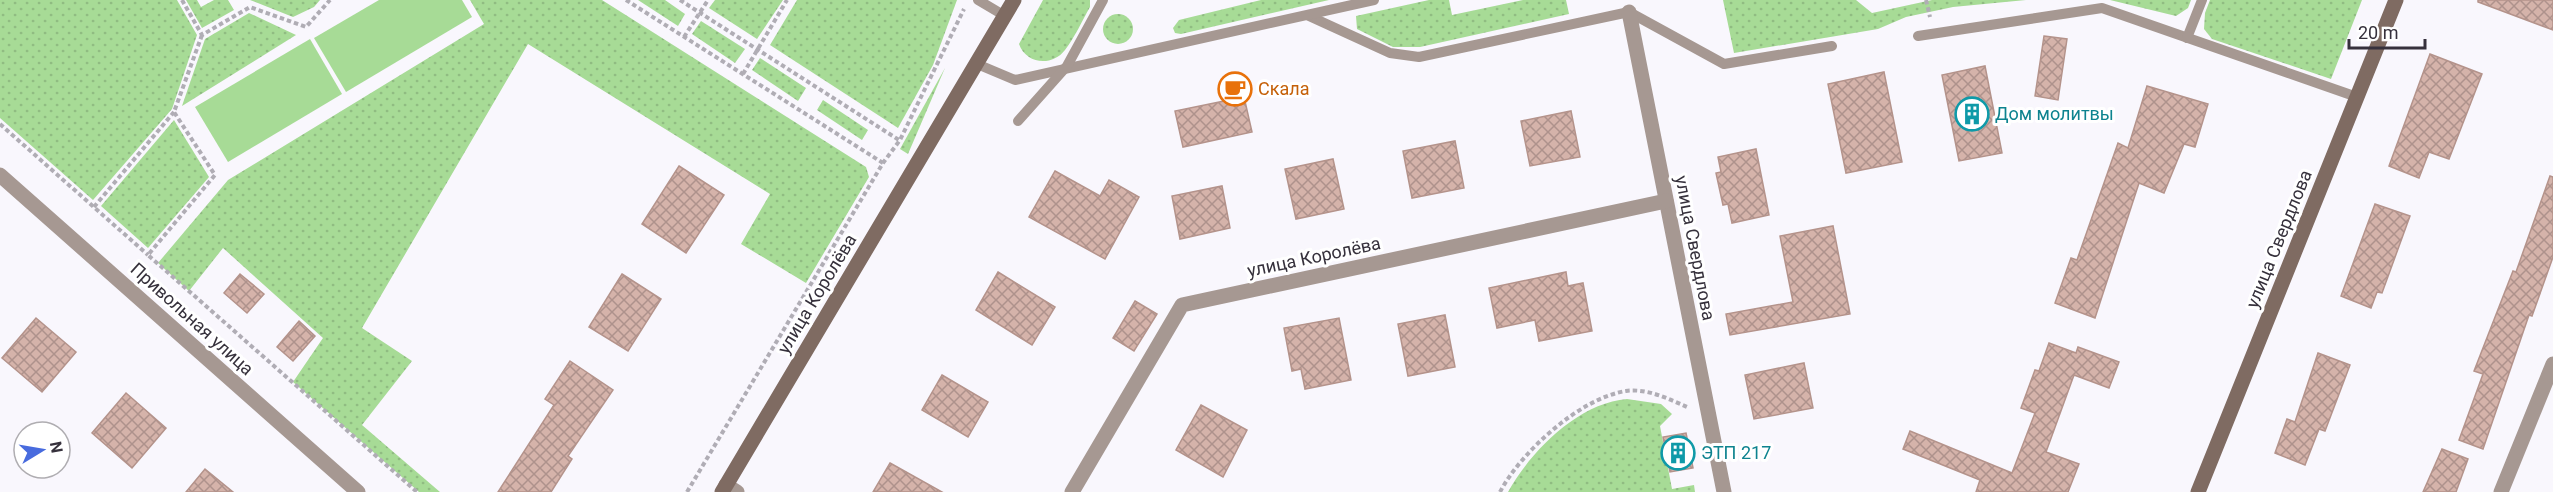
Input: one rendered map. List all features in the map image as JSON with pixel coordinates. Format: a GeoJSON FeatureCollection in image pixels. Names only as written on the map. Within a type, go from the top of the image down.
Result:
{"type":"FeatureCollection","features":[{"type":"Feature","properties":{"kind":"main road","name":"улица Королёва"},"geometry":{"type":"LineString","coordinates":[[728,490],[1014,0]]}},
{"type":"Feature","properties":{"kind":"main road","name":"улица Свердлова"},"geometry":{"type":"LineString","coordinates":[[2198,492],[2396,0]]}},
{"type":"Feature","properties":{"kind":"street","name":"улица Свердлова"},"geometry":{"type":"LineString","coordinates":[[1629,12],[1724,492]]}},
{"type":"Feature","properties":{"kind":"street","name":"Привольная улица"},"geometry":{"type":"LineString","coordinates":[[0,175],[358,492]]}},
{"type":"Feature","properties":{"kind":"street","name":"улица Королёва"},"geometry":{"type":"LineString","coordinates":[[1072,492],[1182,305],[1666,201]]}},
{"type":"Feature","properties":{"kind":"street"},"geometry":{"type":"LineString","coordinates":[[2501,492],[2553,364]]}},
{"type":"Feature","properties":{"kind":"lane"},"geometry":{"type":"LineString","coordinates":[[978,0],[1005,16]]}},
{"type":"Feature","properties":{"kind":"lane"},"geometry":{"type":"LineString","coordinates":[[1018,121],[1067,66],[1103,0]]}},
{"type":"Feature","properties":{"kind":"lane"},"geometry":{"type":"LineString","coordinates":[[977,64],[1015,80],[1067,66],[1309,16],[1374,0]]}},
{"type":"Feature","properties":{"kind":"lane"},"geometry":{"type":"LineString","coordinates":[[2187,38],[2202,0]]}},
{"type":"Feature","properties":{"kind":"lane"},"geometry":{"type":"LineString","coordinates":[[1918,36],[2102,8],[2357,97]]}},
{"type":"Feature","properties":{"kind":"lane"},"geometry":{"type":"LineString","coordinates":[[1309,16],[1390,53],[1419,57],[1629,12],[1724,64],[1832,46]]}},
{"type":"Feature","properties":{"kind":"path"},"geometry":{"type":"LineString","coordinates":[[182,0],[202,35]]}},
{"type":"Feature","properties":{"kind":"path"},"geometry":{"type":"LineString","coordinates":[[94,207],[174,112],[202,35],[250,7],[306,27],[330,0]]}},
{"type":"Feature","properties":{"kind":"path"},"geometry":{"type":"LineString","coordinates":[[626,0],[883,163]]}},
{"type":"Feature","properties":{"kind":"path"},"geometry":{"type":"LineString","coordinates":[[680,0],[900,140]]}},
{"type":"Feature","properties":{"kind":"path"},"geometry":{"type":"LineString","coordinates":[[684,37],[708,0]]}},
{"type":"Feature","properties":{"kind":"path"},"geometry":{"type":"LineString","coordinates":[[742,74],[787,0]]}},
{"type":"Feature","properties":{"kind":"path"},"geometry":{"type":"LineString","coordinates":[[687,492],[883,163],[900,140],[968,0]]}},
{"type":"Feature","properties":{"kind":"path"},"geometry":{"type":"LineString","coordinates":[[148,255],[215,175],[174,112]]}},
{"type":"Feature","properties":{"kind":"path"},"geometry":{"type":"LineString","coordinates":[[0,124],[417,492]]}},
{"type":"Feature","properties":{"kind":"path"},"geometry":{"type":"LineString","coordinates":[[1500,492],[1509,474],[1548,432],[1592,404],[1626,391],[1660,395],[1709,417]]}},
{"type":"Feature","properties":{"kind":"green space"},"geometry":{"type":"Polygon","coordinates":[[[0,0],[177,0],[197,35],[172,109],[93,200],[0,118],[0,0]]]}},
{"type":"Feature","properties":{"kind":"green space"},"geometry":{"type":"Polygon","coordinates":[[[186,0],[197,0],[201,7],[214,0],[228,0],[234,10],[202,28],[186,0]]]}},
{"type":"Feature","properties":{"kind":"green space"},"geometry":{"type":"Polygon","coordinates":[[[250,0],[320,0],[314,7],[293,17],[250,0]]]}},
{"type":"Feature","properties":{"kind":"green space"},"geometry":{"type":"Polygon","coordinates":[[[379,0],[462,0],[472,17],[346,92],[314,38],[379,0]]]}},
{"type":"Feature","properties":{"kind":"green space"},"geometry":{"type":"Polygon","coordinates":[[[470,0],[602,0],[866,167],[869,177],[806,283],[741,244],[770,194],[528,44],[362,328],[412,361],[362,425],[440,492],[419,492],[293,382],[323,338],[223,248],[189,291],[158,263],[228,180],[484,24],[470,0]]]}},
{"type":"Feature","properties":{"kind":"green space"},"geometry":{"type":"Polygon","coordinates":[[[638,0],[665,0],[685,14],[678,26],[638,0]]]}},
{"type":"Feature","properties":{"kind":"green space"},"geometry":{"type":"Polygon","coordinates":[[[715,0],[783,0],[757,39],[709,8],[715,0]]]}},
{"type":"Feature","properties":{"kind":"green space"},"geometry":{"type":"Polygon","coordinates":[[[797,0],[957,0],[933,65],[898,128],[770,45],[797,0]]]}},
{"type":"Feature","properties":{"kind":"green space"},"geometry":{"type":"Polygon","coordinates":[[[1043,0],[1090,0],[1090,7],[1065,50],[1047,61],[1027,56],[1019,44],[1043,0]]]}},
{"type":"Feature","properties":{"kind":"green space"},"geometry":{"type":"Polygon","coordinates":[[[1261,0],[1329,0],[1181,34],[1175,33],[1173,28],[1179,20],[1261,0]]]}},
{"type":"Feature","properties":{"kind":"green space"},"geometry":{"type":"Polygon","coordinates":[[[1429,0],[1449,0],[1452,15],[1523,0],[1566,0],[1569,14],[1420,47],[1393,47],[1357,29],[1356,16],[1429,0]]]}},
{"type":"Feature","properties":{"kind":"green space"},"geometry":{"type":"Polygon","coordinates":[[[1723,0],[1856,0],[1872,13],[1932,0],[2026,0],[1953,7],[1906,17],[1878,29],[1734,53],[1723,0]]]}},
{"type":"Feature","properties":{"kind":"green space"},"geometry":{"type":"Polygon","coordinates":[[[2110,0],[2191,0],[2188,8],[2176,16],[2110,0]]]}},
{"type":"Feature","properties":{"kind":"green space"},"geometry":{"type":"Polygon","coordinates":[[[2210,0],[2362,0],[2331,79],[2212,39],[2204,29],[2205,13],[2210,0]]]}},
{"type":"Feature","properties":{"kind":"green space"},"geometry":{"type":"Polygon","coordinates":[[[249,13],[296,35],[182,106],[205,39],[249,13]]]}},
{"type":"Feature","properties":{"kind":"green space"},"geometry":{"type":"Polygon","coordinates":[[[1118,14],[1129,18],[1133,29],[1129,40],[1118,44],[1107,40],[1103,29],[1107,18],[1118,14]]]}},
{"type":"Feature","properties":{"kind":"green space"},"geometry":{"type":"Polygon","coordinates":[[[701,21],[745,49],[735,63],[692,34],[701,21]]]}},
{"type":"Feature","properties":{"kind":"green space"},"geometry":{"type":"Polygon","coordinates":[[[310,39],[342,94],[228,162],[195,107],[310,39]]]}},
{"type":"Feature","properties":{"kind":"green space"},"geometry":{"type":"Polygon","coordinates":[[[760,58],[806,88],[798,101],[752,70],[760,58]]]}},
{"type":"Feature","properties":{"kind":"green space"},"geometry":{"type":"Polygon","coordinates":[[[945,68],[908,154],[900,149],[945,68]]]}},
{"type":"Feature","properties":{"kind":"green space"},"geometry":{"type":"Polygon","coordinates":[[[823,100],[868,130],[862,140],[817,110],[823,100]]]}},
{"type":"Feature","properties":{"kind":"green space"},"geometry":{"type":"Polygon","coordinates":[[[174,120],[209,177],[148,248],[101,206],[174,120]]]}},
{"type":"Feature","properties":{"kind":"green space"},"geometry":{"type":"Polygon","coordinates":[[[1627,399],[1661,404],[1672,414],[1660,426],[1672,489],[1694,485],[1695,492],[1508,492],[1529,461],[1574,419],[1609,402],[1627,399]]]}},
{"type":"Feature","properties":{"kind":"building"},"geometry":{"type":"Polygon","coordinates":[[[2478,0],[2553,0],[2553,30],[2478,2],[2478,0]]]}},
{"type":"Feature","properties":{"kind":"building"},"geometry":{"type":"Polygon","coordinates":[[[2044,36],[2067,39],[2058,100],[2035,96],[2044,36]]]}},
{"type":"Feature","properties":{"kind":"building"},"geometry":{"type":"Polygon","coordinates":[[[2430,54],[2482,74],[2449,159],[2429,152],[2419,178],[2389,166],[2430,54]]]}},
{"type":"Feature","properties":{"kind":"building","name":"Дом молитвы"},"geometry":{"type":"Polygon","coordinates":[[[1985,66],[2002,153],[1959,161],[1942,75],[1985,66]]]}},
{"type":"Feature","properties":{"kind":"building"},"geometry":{"type":"Polygon","coordinates":[[[1884,72],[1902,162],[1846,173],[1828,84],[1884,72]]]}},
{"type":"Feature","properties":{"kind":"building"},"geometry":{"type":"Polygon","coordinates":[[[2147,86],[2208,104],[2195,147],[2184,144],[2164,193],[2139,183],[2095,318],[2055,303],[2071,258],[2077,260],[2118,143],[2128,148],[2147,86]]]}},
{"type":"Feature","properties":{"kind":"building"},"geometry":{"type":"Polygon","coordinates":[[[1244,97],[1252,132],[1183,147],[1175,111],[1244,97]]]}},
{"type":"Feature","properties":{"kind":"building"},"geometry":{"type":"Polygon","coordinates":[[[1571,111],[1580,157],[1530,166],[1521,121],[1571,111]]]}},
{"type":"Feature","properties":{"kind":"building"},"geometry":{"type":"Polygon","coordinates":[[[1455,141],[1464,188],[1412,198],[1403,151],[1455,141]]]}},
{"type":"Feature","properties":{"kind":"building"},"geometry":{"type":"Polygon","coordinates":[[[1756,149],[1769,215],[1732,223],[1728,204],[1723,205],[1716,173],[1721,172],[1718,157],[1756,149]]]}},
{"type":"Feature","properties":{"kind":"building"},"geometry":{"type":"Polygon","coordinates":[[[1333,159],[1344,209],[1296,219],[1285,169],[1333,159]]]}},
{"type":"Feature","properties":{"kind":"building"},"geometry":{"type":"Polygon","coordinates":[[[679,166],[724,195],[686,253],[642,224],[679,166]]]}},
{"type":"Feature","properties":{"kind":"building"},"geometry":{"type":"Polygon","coordinates":[[[1055,171],[1100,196],[1109,180],[1139,197],[1105,259],[1029,217],[1055,171]]]}},
{"type":"Feature","properties":{"kind":"building"},"geometry":{"type":"Polygon","coordinates":[[[2550,176],[2553,177],[2553,257],[2532,316],[2529,315],[2483,449],[2459,440],[2483,374],[2474,371],[2513,271],[2516,272],[2550,176]]]}},
{"type":"Feature","properties":{"kind":"building"},"geometry":{"type":"Polygon","coordinates":[[[1222,186],[1230,228],[1180,239],[1172,196],[1222,186]]]}},
{"type":"Feature","properties":{"kind":"building"},"geometry":{"type":"Polygon","coordinates":[[[2375,204],[2410,216],[2382,293],[2377,292],[2371,308],[2341,296],[2375,204]]]}},
{"type":"Feature","properties":{"kind":"building"},"geometry":{"type":"Polygon","coordinates":[[[1833,226],[1850,314],[1730,335],[1726,314],[1793,302],[1780,236],[1833,226]]]}},
{"type":"Feature","properties":{"kind":"building"},"geometry":{"type":"Polygon","coordinates":[[[998,272],[1055,307],[1032,345],[976,310],[998,272]]]}},
{"type":"Feature","properties":{"kind":"building"},"geometry":{"type":"Polygon","coordinates":[[[1566,272],[1568,286],[1583,283],[1592,331],[1539,341],[1535,320],[1497,328],[1489,288],[1566,272]]]}},
{"type":"Feature","properties":{"kind":"building"},"geometry":{"type":"Polygon","coordinates":[[[240,274],[264,294],[247,313],[224,293],[240,274]]]}},
{"type":"Feature","properties":{"kind":"building"},"geometry":{"type":"Polygon","coordinates":[[[622,274],[661,299],[628,351],[589,327],[622,274]]]}},
{"type":"Feature","properties":{"kind":"building"},"geometry":{"type":"Polygon","coordinates":[[[1135,301],[1157,314],[1134,351],[1113,338],[1135,301]]]}},
{"type":"Feature","properties":{"kind":"building"},"geometry":{"type":"Polygon","coordinates":[[[1445,315],[1455,367],[1408,376],[1398,324],[1445,315]]]}},
{"type":"Feature","properties":{"kind":"building"},"geometry":{"type":"Polygon","coordinates":[[[36,318],[76,352],[42,392],[2,358],[36,318]]]}},
{"type":"Feature","properties":{"kind":"building"},"geometry":{"type":"Polygon","coordinates":[[[1339,318],[1351,380],[1305,389],[1301,369],[1292,371],[1284,328],[1339,318]]]}},
{"type":"Feature","properties":{"kind":"building"},"geometry":{"type":"Polygon","coordinates":[[[299,321],[315,336],[293,361],[277,347],[299,321]]]}},
{"type":"Feature","properties":{"kind":"building"},"geometry":{"type":"Polygon","coordinates":[[[2049,343],[2076,353],[2078,347],[2119,362],[2109,388],[2074,375],[2046,452],[2079,464],[2068,492],[1976,492],[1980,480],[1903,449],[1910,431],[2012,473],[2035,413],[2021,408],[2035,370],[2039,371],[2049,343]]]}},
{"type":"Feature","properties":{"kind":"building"},"geometry":{"type":"Polygon","coordinates":[[[2318,353],[2350,365],[2325,431],[2319,429],[2305,465],[2275,453],[2287,419],[2295,422],[2318,353]]]}},
{"type":"Feature","properties":{"kind":"building"},"geometry":{"type":"Polygon","coordinates":[[[570,361],[613,390],[568,456],[572,459],[551,492],[498,492],[554,405],[545,399],[570,361]]]}},
{"type":"Feature","properties":{"kind":"building"},"geometry":{"type":"Polygon","coordinates":[[[1804,363],[1813,408],[1754,419],[1745,375],[1804,363]]]}},
{"type":"Feature","properties":{"kind":"building"},"geometry":{"type":"Polygon","coordinates":[[[942,375],[988,402],[968,437],[922,410],[942,375]]]}},
{"type":"Feature","properties":{"kind":"building"},"geometry":{"type":"Polygon","coordinates":[[[126,393],[166,428],[132,468],[92,433],[126,393]]]}},
{"type":"Feature","properties":{"kind":"building"},"geometry":{"type":"Polygon","coordinates":[[[1201,405],[1247,430],[1223,477],[1176,450],[1201,405]]]}},
{"type":"Feature","properties":{"kind":"building","name":"ЭТП 217"},"geometry":{"type":"Polygon","coordinates":[[[1686,433],[1693,468],[1670,472],[1663,437],[1686,433]]]}},
{"type":"Feature","properties":{"kind":"building"},"geometry":{"type":"Polygon","coordinates":[[[2442,449],[2468,459],[2456,492],[2423,492],[2442,449]]]}},
{"type":"Feature","properties":{"kind":"building"},"geometry":{"type":"Polygon","coordinates":[[[890,463],[942,492],[873,492],[890,463]]]}},
{"type":"Feature","properties":{"kind":"building"},"geometry":{"type":"Polygon","coordinates":[[[205,469],[233,492],[186,492],[205,469]]]}},
{"type":"Feature","properties":{"kind":"place","name":"Скала"},"geometry":{"type":"Point","coordinates":[1235,89]}},
{"type":"Feature","properties":{"kind":"place","name":"Дом молитвы"},"geometry":{"type":"Point","coordinates":[1972,114]}},
{"type":"Feature","properties":{"kind":"place","name":"ЭТП 217"},"geometry":{"type":"Point","coordinates":[1678,453]}}]}
